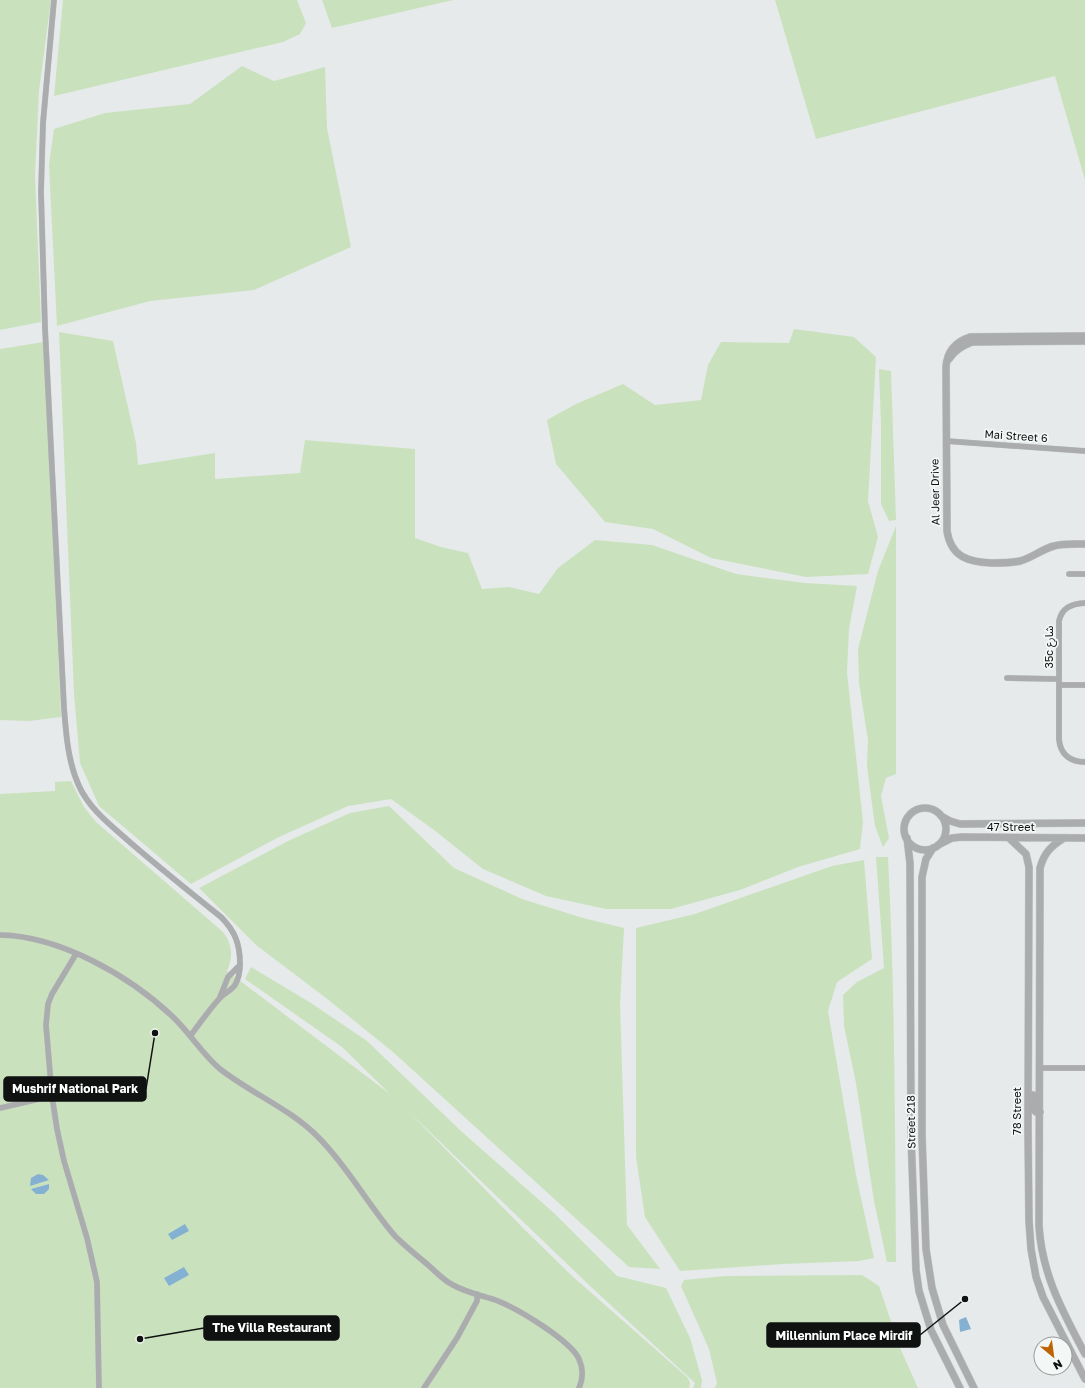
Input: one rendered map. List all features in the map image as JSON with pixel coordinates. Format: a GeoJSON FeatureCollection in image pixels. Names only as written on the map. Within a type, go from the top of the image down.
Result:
{"type":"FeatureCollection","features":[{"type":"Feature","properties":{"kind":"street"},"geometry":{"type":"LineString","coordinates":[[54,0],[44,123],[41,192],[45,328],[64,708],[69,750],[73,770],[79,786],[92,807],[102,818],[141,852],[228,925],[234,933],[238,943],[240,975],[231,989],[220,997]]}},
{"type":"Feature","properties":{"kind":"street","name":"Al Jeer Drive"},"geometry":{"type":"LineString","coordinates":[[1085,336],[970,338],[959,342],[952,347],[947,356],[946,367],[947,531],[951,546],[962,557],[977,562],[1008,563],[1026,559],[1042,550],[1054,546],[1085,544]]}},
{"type":"Feature","properties":{"kind":"street"},"geometry":{"type":"LineString","coordinates":[[946,367],[950,357],[956,350],[972,342],[1085,341]]}},
{"type":"Feature","properties":{"kind":"street","name":"Mai Street 6"},"geometry":{"type":"LineString","coordinates":[[946,441],[1085,451]]}},
{"type":"Feature","properties":{"kind":"street"},"geometry":{"type":"LineString","coordinates":[[1069,574],[1085,574]]}},
{"type":"Feature","properties":{"kind":"street","name":"35c شارع"},"geometry":{"type":"LineString","coordinates":[[1085,603],[1072,604],[1067,607],[1060,616],[1059,621],[1059,739],[1061,749],[1064,753],[1072,760],[1085,762]]}},
{"type":"Feature","properties":{"kind":"street"},"geometry":{"type":"LineString","coordinates":[[1007,678],[1059,679]]}},
{"type":"Feature","properties":{"kind":"street"},"geometry":{"type":"LineString","coordinates":[[1059,685],[1085,685]]}},
{"type":"Feature","properties":{"kind":"street"},"geometry":{"type":"LineString","coordinates":[[906,838],[915,847],[921,849],[935,847],[941,842],[945,834],[945,825],[942,816],[937,812],[926,808],[914,812],[904,826],[910,864],[914,1250],[921,1297],[931,1330],[960,1388]]}},
{"type":"Feature","properties":{"kind":"street","name":"47 Street"},"geometry":{"type":"LineString","coordinates":[[942,816],[950,821],[960,824],[1085,823]]}},
{"type":"Feature","properties":{"kind":"street","name":"47 Street"},"geometry":{"type":"LineString","coordinates":[[935,847],[952,838],[962,837],[1085,838]]}},
{"type":"Feature","properties":{"kind":"street","name":"78 Street"},"geometry":{"type":"LineString","coordinates":[[1009,838],[1026,854],[1030,866],[1028,1084],[1030,1235],[1034,1267],[1043,1297],[1085,1379]]}},
{"type":"Feature","properties":{"kind":"street","name":"78 Street"},"geometry":{"type":"LineString","coordinates":[[1064,838],[1047,850],[1040,868],[1040,1237],[1047,1272],[1058,1302],[1085,1354]]}},
{"type":"Feature","properties":{"kind":"street","name":"Street 218"},"geometry":{"type":"LineString","coordinates":[[935,847],[926,859],[922,877],[922,1136],[926,1249],[932,1288],[943,1325],[974,1388]]}},
{"type":"Feature","properties":{"kind":"street"},"geometry":{"type":"LineString","coordinates":[[0,935],[20,936],[58,946],[106,968],[139,989],[167,1011],[191,1035],[212,1062],[220,1069],[296,1118],[318,1136],[336,1157],[388,1228],[404,1245],[448,1282],[458,1288],[499,1302],[522,1313],[568,1346],[579,1359],[582,1368],[579,1388]]}},
{"type":"Feature","properties":{"kind":"street"},"geometry":{"type":"LineString","coordinates":[[76,954],[56,986],[48,1004],[46,1025],[52,1096],[62,1150],[87,1238],[96,1276],[98,1297],[99,1388]]}},
{"type":"Feature","properties":{"kind":"street"},"geometry":{"type":"LineString","coordinates":[[191,1035],[220,997],[228,977],[240,965]]}},
{"type":"Feature","properties":{"kind":"street"},"geometry":{"type":"LineString","coordinates":[[1039,1068],[1085,1068]]}},
{"type":"Feature","properties":{"kind":"street"},"geometry":{"type":"LineString","coordinates":[[1028,1084],[1032,1092],[1034,1110],[1036,1112],[1040,1112]]}},
{"type":"Feature","properties":{"kind":"street"},"geometry":{"type":"LineString","coordinates":[[0,1108],[52,1096]]}},
{"type":"Feature","properties":{"kind":"street"},"geometry":{"type":"LineString","coordinates":[[1029,1152],[1033,1150],[1035,1154],[1037,1188],[1040,1197]]}},
{"type":"Feature","properties":{"kind":"street"},"geometry":{"type":"LineString","coordinates":[[424,1388],[460,1334],[477,1301],[477,1294]]}},
{"type":"Feature","properties":{"kind":"green space"},"geometry":{"type":"Polygon","coordinates":[[[0,0],[51,0],[39,91],[35,175],[41,322],[0,330],[0,0]]]}},
{"type":"Feature","properties":{"kind":"green space"},"geometry":{"type":"Polygon","coordinates":[[[63,0],[297,0],[306,23],[300,34],[283,42],[54,96],[63,0]]]}},
{"type":"Feature","properties":{"kind":"green space"},"geometry":{"type":"Polygon","coordinates":[[[322,0],[453,0],[332,28],[322,0]]]}},
{"type":"Feature","properties":{"kind":"green space"},"geometry":{"type":"Polygon","coordinates":[[[775,0],[1085,0],[1085,180],[1055,76],[816,139],[775,0]]]}},
{"type":"Feature","properties":{"kind":"green space"},"geometry":{"type":"Polygon","coordinates":[[[242,66],[274,81],[325,67],[327,128],[351,247],[254,290],[150,301],[57,326],[49,165],[54,129],[105,113],[190,104],[242,66]]]}},
{"type":"Feature","properties":{"kind":"green space"},"geometry":{"type":"Polygon","coordinates":[[[794,329],[854,337],[876,357],[868,501],[878,537],[868,574],[806,577],[711,558],[653,529],[605,522],[556,464],[547,420],[576,404],[623,384],[655,405],[701,400],[708,365],[721,342],[789,343],[794,329]]]}},
{"type":"Feature","properties":{"kind":"green space"},"geometry":{"type":"Polygon","coordinates":[[[59,332],[113,341],[136,443],[138,465],[215,453],[215,479],[300,473],[305,440],[415,449],[415,538],[441,547],[468,553],[482,589],[509,587],[539,594],[558,568],[595,540],[652,545],[736,574],[805,583],[857,586],[849,629],[847,672],[863,822],[860,849],[798,867],[740,890],[671,909],[606,909],[546,896],[483,869],[434,830],[391,799],[348,806],[279,837],[191,884],[99,806],[80,763],[74,694],[59,332]]]}},
{"type":"Feature","properties":{"kind":"green space"},"geometry":{"type":"Polygon","coordinates":[[[44,342],[61,717],[29,721],[0,720],[0,349],[44,342]]]}},
{"type":"Feature","properties":{"kind":"green space"},"geometry":{"type":"Polygon","coordinates":[[[879,369],[891,371],[896,520],[889,521],[881,504],[879,369]]]}},
{"type":"Feature","properties":{"kind":"green space"},"geometry":{"type":"Polygon","coordinates":[[[896,526],[896,774],[886,778],[881,796],[889,838],[883,847],[875,826],[867,766],[868,740],[859,683],[858,649],[878,571],[896,526]]]}},
{"type":"Feature","properties":{"kind":"green space"},"geometry":{"type":"Polygon","coordinates":[[[71,781],[84,807],[96,822],[223,932],[229,942],[231,951],[227,971],[390,1094],[342,1047],[245,979],[251,967],[311,1003],[367,1041],[461,1131],[555,1214],[617,1276],[666,1288],[690,1338],[702,1380],[701,1388],[693,1388],[695,1383],[589,1285],[408,1111],[571,1275],[688,1378],[690,1383],[689,1388],[0,1388],[0,794],[55,791],[55,782],[71,781]]]}},
{"type":"Feature","properties":{"kind":"green space"},"geometry":{"type":"Polygon","coordinates":[[[389,806],[454,868],[522,899],[583,918],[624,928],[620,1004],[627,1225],[660,1269],[629,1267],[393,1052],[326,998],[256,945],[199,888],[288,841],[350,813],[389,806]]]}},
{"type":"Feature","properties":{"kind":"green space"},"geometry":{"type":"Polygon","coordinates":[[[876,857],[888,857],[895,1110],[896,1262],[887,1262],[874,1201],[856,1083],[844,1026],[843,995],[857,982],[884,968],[876,857]]]}},
{"type":"Feature","properties":{"kind":"green space"},"geometry":{"type":"Polygon","coordinates":[[[864,860],[872,959],[837,982],[828,1011],[856,1175],[874,1258],[859,1261],[783,1264],[680,1271],[645,1217],[636,1157],[636,928],[695,914],[832,866],[864,860]]]}},
{"type":"Feature","properties":{"kind":"green space"},"geometry":{"type":"Polygon","coordinates":[[[862,1275],[879,1286],[900,1348],[918,1388],[715,1388],[717,1383],[709,1349],[681,1286],[684,1280],[726,1276],[862,1275]]]}},
{"type":"Feature","properties":{"kind":"water"},"geometry":{"type":"Polygon","coordinates":[[[38,1174],[43,1175],[49,1180],[30,1186],[31,1178],[38,1174]]]}},
{"type":"Feature","properties":{"kind":"water"},"geometry":{"type":"Polygon","coordinates":[[[49,1184],[49,1189],[44,1194],[36,1194],[31,1189],[49,1184]]]}},
{"type":"Feature","properties":{"kind":"water"},"geometry":{"type":"Polygon","coordinates":[[[185,1224],[189,1231],[172,1240],[168,1234],[185,1224]]]}},
{"type":"Feature","properties":{"kind":"water"},"geometry":{"type":"Polygon","coordinates":[[[184,1267],[189,1275],[169,1286],[164,1278],[184,1267]]]}},
{"type":"Feature","properties":{"kind":"water"},"geometry":{"type":"Polygon","coordinates":[[[966,1317],[971,1329],[960,1332],[959,1320],[966,1317]]]}},
{"type":"Feature","properties":{"kind":"place","name":"Mushrif National Park"},"geometry":{"type":"Point","coordinates":[155,1033]}},
{"type":"Feature","properties":{"kind":"place","name":"Millennium Place Mirdif"},"geometry":{"type":"Point","coordinates":[965,1299]}},
{"type":"Feature","properties":{"kind":"place","name":"The Villa Restaurant"},"geometry":{"type":"Point","coordinates":[140,1339]}}]}
